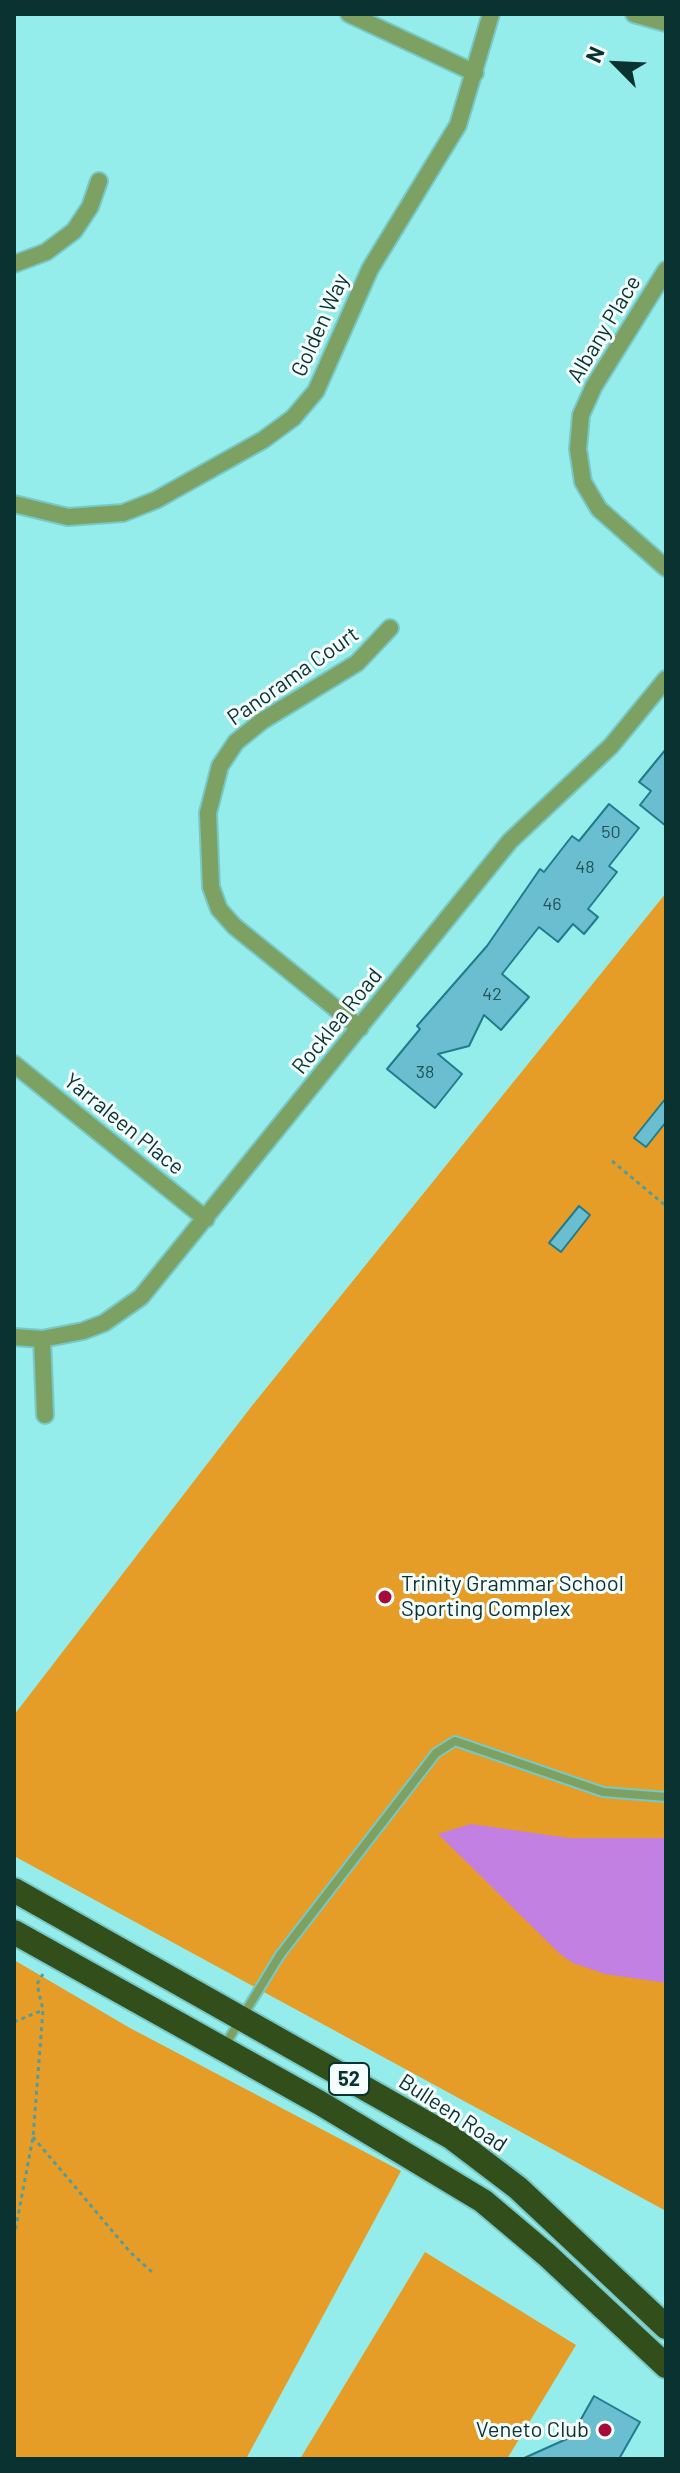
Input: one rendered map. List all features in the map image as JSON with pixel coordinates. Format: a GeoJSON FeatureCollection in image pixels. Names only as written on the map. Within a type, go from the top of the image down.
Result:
{"type":"FeatureCollection","features":[{"type":"Feature","properties":{"kind":"highway","name":"Bulleen Road"},"geometry":{"type":"LineString","coordinates":[[14,1890],[451,2137],[518,2188],[666,2327]]}},
{"type":"Feature","properties":{"kind":"highway","name":"52"},"geometry":{"type":"LineString","coordinates":[[14,1932],[413,2156],[483,2201],[547,2255],[666,2366]]}},
{"type":"Feature","properties":{"kind":"street"},"geometry":{"type":"LineString","coordinates":[[349,14],[475,73]]}},
{"type":"Feature","properties":{"kind":"street","name":"Golden Way"},"geometry":{"type":"LineString","coordinates":[[14,504],[68,517],[123,513],[156,500],[263,440],[293,418],[324,376],[370,269],[450,141],[475,73],[491,14]]}},
{"type":"Feature","properties":{"kind":"street"},"geometry":{"type":"LineString","coordinates":[[634,14],[666,23]]}},
{"type":"Feature","properties":{"kind":"street"},"geometry":{"type":"LineString","coordinates":[[14,264],[46,252],[74,231],[90,207],[99,181]]}},
{"type":"Feature","properties":{"kind":"street","name":"Albany Place"},"geometry":{"type":"LineString","coordinates":[[666,270],[590,393],[581,415],[578,449],[583,482],[599,509],[666,568]]}},
{"type":"Feature","properties":{"kind":"street","name":"Panorama Court"},"geometry":{"type":"LineString","coordinates":[[360,1028],[234,926],[219,909],[211,887],[208,813],[220,766],[236,742],[262,721],[357,663],[390,628]]}},
{"type":"Feature","properties":{"kind":"street","name":"Rocklea Road"},"geometry":{"type":"LineString","coordinates":[[14,1337],[42,1339],[83,1331],[124,1310],[154,1282],[523,826],[600,759],[666,679]]}},
{"type":"Feature","properties":{"kind":"street","name":"Yarraleen Place"},"geometry":{"type":"LineString","coordinates":[[14,1064],[206,1219]]}},
{"type":"Feature","properties":{"kind":"street"},"geometry":{"type":"LineString","coordinates":[[42,1339],[45,1415]]}},
{"type":"Feature","properties":{"kind":"lane"},"geometry":{"type":"LineString","coordinates":[[222,2049],[280,1955],[436,1753],[455,1741],[603,1792],[666,1797]]}},
{"type":"Feature","properties":{"kind":"path"},"geometry":{"type":"LineString","coordinates":[[612,1161],[666,1206]]}},
{"type":"Feature","properties":{"kind":"path"},"geometry":{"type":"LineString","coordinates":[[14,2237],[33,2137],[43,2010],[37,1984],[54,1955]]}},
{"type":"Feature","properties":{"kind":"path"},"geometry":{"type":"LineString","coordinates":[[14,2022],[43,2010]]}},
{"type":"Feature","properties":{"kind":"path"},"geometry":{"type":"LineString","coordinates":[[33,2137],[130,2252],[154,2274]]}},
{"type":"Feature","properties":{"kind":"shaded area","name":"Trinity Grammar School Sporting Complex"},"geometry":{"type":"Polygon","coordinates":[[[666,893],[666,2211],[14,1856],[14,1715],[251,1407],[666,893]]]}},
{"type":"Feature","properties":{"kind":"shaded area"},"geometry":{"type":"Polygon","coordinates":[[[471,1824],[569,1838],[666,1838],[666,1983],[605,1974],[573,1963],[560,1954],[438,1834],[471,1824]]]}},
{"type":"Feature","properties":{"kind":"shaded area"},"geometry":{"type":"Polygon","coordinates":[[[14,1960],[130,2028],[401,2171],[246,2459],[14,2459],[14,1960]]]}},
{"type":"Feature","properties":{"kind":"shaded area"},"geometry":{"type":"Polygon","coordinates":[[[425,2252],[576,2345],[507,2459],[300,2459],[425,2252]]]}},
{"type":"Feature","properties":{"kind":"building"},"geometry":{"type":"Polygon","coordinates":[[[666,749],[666,826],[640,805],[651,791],[639,782],[666,749]]]}},
{"type":"Feature","properties":{"kind":"building"},"geometry":{"type":"Polygon","coordinates":[[[609,804],[639,828],[609,866],[617,872],[588,909],[598,917],[584,934],[573,924],[558,942],[539,927],[502,974],[529,997],[501,1030],[484,1015],[469,1046],[438,1054],[462,1074],[435,1108],[387,1069],[420,1029],[417,1026],[487,946],[540,869],[544,872],[572,836],[579,841],[609,804]]]}},
{"type":"Feature","properties":{"kind":"building"},"geometry":{"type":"Polygon","coordinates":[[[666,1098],[666,1122],[646,1147],[634,1138],[666,1098]]]}},
{"type":"Feature","properties":{"kind":"building"},"geometry":{"type":"Polygon","coordinates":[[[579,1206],[590,1215],[561,1252],[549,1243],[579,1206]]]}},
{"type":"Feature","properties":{"kind":"building","name":"Veneto Club"},"geometry":{"type":"Polygon","coordinates":[[[594,2396],[640,2422],[619,2459],[522,2459],[571,2437],[594,2396]]]}},
{"type":"Feature","properties":{"kind":"place","name":"Trinity Grammar School Sporting Complex"},"geometry":{"type":"Point","coordinates":[385,1597]}},
{"type":"Feature","properties":{"kind":"place","name":"Veneto Club"},"geometry":{"type":"Point","coordinates":[605,2430]}}]}
